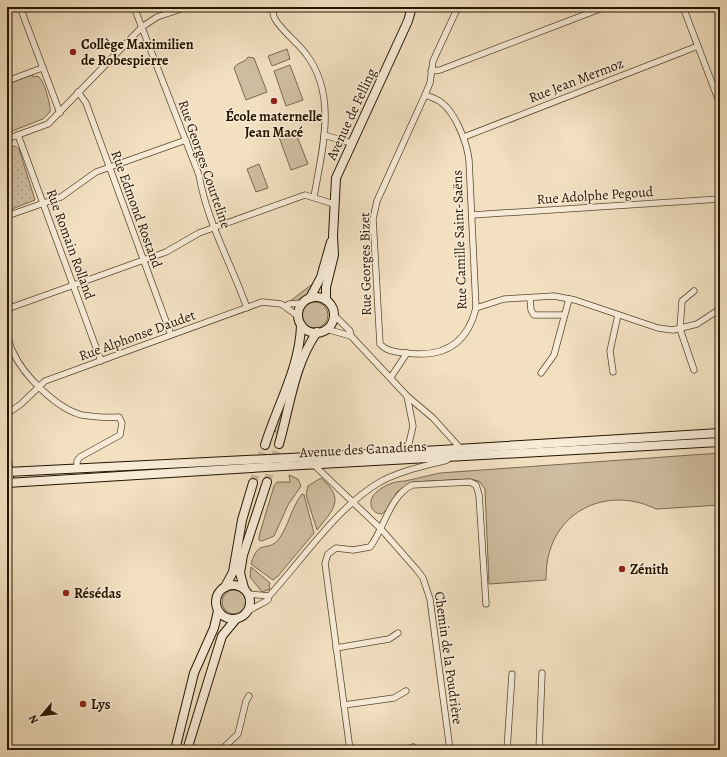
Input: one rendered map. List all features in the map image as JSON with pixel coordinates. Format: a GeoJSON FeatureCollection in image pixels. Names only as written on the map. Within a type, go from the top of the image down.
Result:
{"type":"FeatureCollection","features":[{"type":"Feature","properties":{"kind":"main road","name":"Avenue de Felling"},"geometry":{"type":"LineString","coordinates":[[326,300],[326,287],[334,255],[331,203],[336,178],[408,21],[412,7]]}},
{"type":"Feature","properties":{"kind":"main road","name":"Avenue de Felling"},"geometry":{"type":"LineString","coordinates":[[310,298],[320,279],[333,236]]}},
{"type":"Feature","properties":{"kind":"main road"},"geometry":{"type":"LineString","coordinates":[[265,445],[294,363],[300,341],[301,325],[298,316],[302,303],[310,298],[316,297],[326,300],[332,308],[333,314],[331,323],[326,329],[317,332],[308,331],[301,325]]}},
{"type":"Feature","properties":{"kind":"main road"},"geometry":{"type":"LineString","coordinates":[[279,444],[289,401],[303,357],[307,346],[317,332]]}},
{"type":"Feature","properties":{"kind":"main road","name":"Avenue des Canadiens"},"geometry":{"type":"LineString","coordinates":[[8,472],[407,452],[720,433]]}},
{"type":"Feature","properties":{"kind":"main road","name":"Avenue des Canadiens"},"geometry":{"type":"LineString","coordinates":[[8,483],[720,442]]}},
{"type":"Feature","properties":{"kind":"main road"},"geometry":{"type":"LineString","coordinates":[[7,460],[8,483]]}},
{"type":"Feature","properties":{"kind":"main road"},"geometry":{"type":"LineString","coordinates":[[218,611],[226,618],[236,619],[242,617],[248,611],[251,604],[240,573],[242,560],[267,482]]}},
{"type":"Feature","properties":{"kind":"main road"},"geometry":{"type":"LineString","coordinates":[[175,750],[194,672],[213,632],[218,611],[216,603],[217,596],[225,587],[233,572],[242,520],[253,483]]}},
{"type":"Feature","properties":{"kind":"main road"},"geometry":{"type":"LineString","coordinates":[[225,587],[233,584],[247,591]]}},
{"type":"Feature","properties":{"kind":"main road"},"geometry":{"type":"LineString","coordinates":[[187,750],[222,636],[236,619]]}},
{"type":"Feature","properties":{"kind":"street"},"geometry":{"type":"LineString","coordinates":[[20,7],[60,113]]}},
{"type":"Feature","properties":{"kind":"street","name":"Rue Georges Courteline"},"geometry":{"type":"LineString","coordinates":[[134,7],[199,175],[202,193],[214,227],[247,308]]}},
{"type":"Feature","properties":{"kind":"street"},"geometry":{"type":"LineString","coordinates":[[7,140],[48,124],[142,27],[157,17],[188,7]]}},
{"type":"Feature","properties":{"kind":"street"},"geometry":{"type":"LineString","coordinates":[[272,7],[275,19],[306,53],[315,66],[321,80],[326,112],[324,135],[314,197]]}},
{"type":"Feature","properties":{"kind":"street","name":"Rue Georges Bizet"},"geometry":{"type":"LineString","coordinates":[[383,347],[379,340],[374,211],[380,194],[430,83],[433,61],[458,7]]}},
{"type":"Feature","properties":{"kind":"street"},"geometry":{"type":"LineString","coordinates":[[431,71],[440,70],[605,7]]}},
{"type":"Feature","properties":{"kind":"street"},"geometry":{"type":"LineString","coordinates":[[683,7],[720,104]]}},
{"type":"Feature","properties":{"kind":"street","name":"Rue Jean Mermoz"},"geometry":{"type":"LineString","coordinates":[[464,137],[698,46]]}},
{"type":"Feature","properties":{"kind":"street"},"geometry":{"type":"LineString","coordinates":[[7,81],[42,68]]}},
{"type":"Feature","properties":{"kind":"street","name":"Rue Edmond Rostand"},"geometry":{"type":"LineString","coordinates":[[78,92],[86,102],[171,335]]}},
{"type":"Feature","properties":{"kind":"street","name":"Rue Camille Saint-Saëns"},"geometry":{"type":"LineString","coordinates":[[383,347],[392,351],[423,355],[444,351],[459,341],[470,327],[476,308],[469,160],[464,137],[446,106],[440,101],[425,94]]}},
{"type":"Feature","properties":{"kind":"street","name":"Rue Romain Rolland"},"geometry":{"type":"LineString","coordinates":[[18,135],[101,361]]}},
{"type":"Feature","properties":{"kind":"street"},"geometry":{"type":"LineString","coordinates":[[324,135],[351,143]]}},
{"type":"Feature","properties":{"kind":"street"},"geometry":{"type":"LineString","coordinates":[[7,216],[61,197],[96,172],[186,140]]}},
{"type":"Feature","properties":{"kind":"street"},"geometry":{"type":"LineString","coordinates":[[7,308],[166,252],[199,233],[305,195],[331,203]]}},
{"type":"Feature","properties":{"kind":"street","name":"Rue Adolphe Pegoud"},"geometry":{"type":"LineString","coordinates":[[472,215],[720,199]]}},
{"type":"Feature","properties":{"kind":"street"},"geometry":{"type":"LineString","coordinates":[[694,291],[682,301],[680,329],[694,370]]}},
{"type":"Feature","properties":{"kind":"street"},"geometry":{"type":"LineString","coordinates":[[476,308],[504,300],[554,296],[569,299],[658,328],[680,329],[697,324],[720,310]]}},
{"type":"Feature","properties":{"kind":"street"},"geometry":{"type":"LineString","coordinates":[[530,298],[531,310],[534,315],[564,316]]}},
{"type":"Feature","properties":{"kind":"street"},"geometry":{"type":"LineString","coordinates":[[541,373],[554,354],[569,299]]}},
{"type":"Feature","properties":{"kind":"street","name":"Rue Alphonse Daudet"},"geometry":{"type":"LineString","coordinates":[[7,414],[21,404],[45,381],[266,302],[286,306],[289,304],[302,303]]}},
{"type":"Feature","properties":{"kind":"street","name":"Rue Alphonse Daudet"},"geometry":{"type":"LineString","coordinates":[[286,306],[298,316]]}},
{"type":"Feature","properties":{"kind":"street"},"geometry":{"type":"LineString","coordinates":[[333,314],[350,330],[352,336],[407,396],[433,418],[461,449]]}},
{"type":"Feature","properties":{"kind":"street"},"geometry":{"type":"LineString","coordinates":[[613,372],[610,351],[618,315]]}},
{"type":"Feature","properties":{"kind":"street"},"geometry":{"type":"LineString","coordinates":[[326,329],[352,336]]}},
{"type":"Feature","properties":{"kind":"street"},"geometry":{"type":"LineString","coordinates":[[7,334],[13,352],[21,366],[39,386],[59,403],[81,414],[105,418],[119,418],[122,423],[120,435],[80,457],[77,461],[77,468]]}},
{"type":"Feature","properties":{"kind":"street"},"geometry":{"type":"LineString","coordinates":[[391,377],[407,353]]}},
{"type":"Feature","properties":{"kind":"street"},"geometry":{"type":"LineString","coordinates":[[407,396],[413,426],[407,452]]}},
{"type":"Feature","properties":{"kind":"street"},"geometry":{"type":"LineString","coordinates":[[248,611],[268,600],[269,596],[353,501],[381,482],[411,470],[453,458]]}},
{"type":"Feature","properties":{"kind":"street","name":"Chemin de la Poudrière"},"geometry":{"type":"LineString","coordinates":[[314,465],[381,529],[417,570],[427,588],[430,599],[450,750]]}},
{"type":"Feature","properties":{"kind":"street"},"geometry":{"type":"LineString","coordinates":[[350,750],[325,563],[328,554],[336,548],[353,550],[370,547],[397,497],[404,490],[412,486],[420,485],[470,482],[476,485],[479,495],[486,604]]}},
{"type":"Feature","properties":{"kind":"street"},"geometry":{"type":"LineString","coordinates":[[247,591],[269,596]]}},
{"type":"Feature","properties":{"kind":"street"},"geometry":{"type":"LineString","coordinates":[[336,648],[388,639],[398,633]]}},
{"type":"Feature","properties":{"kind":"street"},"geometry":{"type":"LineString","coordinates":[[539,750],[542,673]]}},
{"type":"Feature","properties":{"kind":"street"},"geometry":{"type":"LineString","coordinates":[[506,750],[512,674]]}},
{"type":"Feature","properties":{"kind":"street"},"geometry":{"type":"LineString","coordinates":[[344,705],[394,698],[406,691]]}},
{"type":"Feature","properties":{"kind":"street"},"geometry":{"type":"LineString","coordinates":[[222,750],[238,734],[246,701],[249,696]]}},
{"type":"Feature","properties":{"kind":"street"},"geometry":{"type":"LineString","coordinates":[[407,750],[413,746]]}},
{"type":"Feature","properties":{"kind":"shaded area"},"geometry":{"type":"Polygon","coordinates":[[[287,49],[290,59],[272,66],[268,56],[287,49]]]}},
{"type":"Feature","properties":{"kind":"shaded area"},"geometry":{"type":"Polygon","coordinates":[[[248,57],[254,58],[267,92],[246,100],[234,68],[248,57]]]}},
{"type":"Feature","properties":{"kind":"shaded area"},"geometry":{"type":"Polygon","coordinates":[[[290,65],[303,100],[286,106],[274,71],[290,65]]]}},
{"type":"Feature","properties":{"kind":"shaded area"},"geometry":{"type":"Polygon","coordinates":[[[32,75],[33,77],[38,76],[43,82],[50,112],[43,119],[7,133],[7,84],[32,75]]]}},
{"type":"Feature","properties":{"kind":"shaded area"},"geometry":{"type":"Polygon","coordinates":[[[295,131],[308,164],[291,170],[279,137],[295,131]]]}},
{"type":"Feature","properties":{"kind":"shaded area"},"geometry":{"type":"Polygon","coordinates":[[[15,146],[19,149],[35,200],[7,211],[7,148],[15,146]]]}},
{"type":"Feature","properties":{"kind":"shaded area"},"geometry":{"type":"Polygon","coordinates":[[[259,164],[268,188],[256,192],[247,169],[259,164]]]}},
{"type":"Feature","properties":{"kind":"shaded area"},"geometry":{"type":"Polygon","coordinates":[[[315,282],[311,290],[305,296],[293,302],[289,302],[315,282]]]}},
{"type":"Feature","properties":{"kind":"shaded area"},"geometry":{"type":"Polygon","coordinates":[[[315,302],[324,306],[328,315],[324,324],[315,328],[306,324],[302,315],[306,306],[315,302]]]}},
{"type":"Feature","properties":{"kind":"shaded area"},"geometry":{"type":"Polygon","coordinates":[[[300,349],[303,349],[278,433],[274,431],[300,349]]]}},
{"type":"Feature","properties":{"kind":"shaded area"},"geometry":{"type":"Polygon","coordinates":[[[720,453],[720,505],[656,509],[641,503],[625,500],[594,504],[581,510],[558,532],[549,555],[546,580],[489,584],[485,489],[479,481],[469,479],[412,482],[397,492],[389,507],[382,514],[379,514],[373,510],[371,505],[373,496],[376,492],[388,485],[440,473],[720,453]]]}},
{"type":"Feature","properties":{"kind":"shaded area"},"geometry":{"type":"Polygon","coordinates":[[[289,475],[298,479],[301,486],[288,505],[274,536],[262,541],[259,540],[274,486],[277,482],[290,482],[289,475]]]}},
{"type":"Feature","properties":{"kind":"shaded area"},"geometry":{"type":"Polygon","coordinates":[[[321,478],[329,485],[335,498],[332,510],[317,530],[306,495],[308,486],[321,478]]]}},
{"type":"Feature","properties":{"kind":"shaded area"},"geometry":{"type":"Polygon","coordinates":[[[302,494],[304,495],[314,533],[273,580],[251,564],[254,556],[260,548],[270,545],[279,539],[298,499],[302,494]]]}},
{"type":"Feature","properties":{"kind":"shaded area"},"geometry":{"type":"Polygon","coordinates":[[[251,567],[270,583],[270,589],[262,592],[250,577],[251,567]]]}},
{"type":"Feature","properties":{"kind":"shaded area"},"geometry":{"type":"Polygon","coordinates":[[[234,590],[243,593],[246,602],[243,611],[234,614],[225,611],[222,602],[225,593],[234,590]]]}},
{"type":"Feature","properties":{"kind":"tunnel"},"geometry":{"type":"LineString","coordinates":[[267,482],[279,444]]}},
{"type":"Feature","properties":{"kind":"tunnel"},"geometry":{"type":"LineString","coordinates":[[253,483],[265,445]]}},
{"type":"Feature","properties":{"kind":"place","name":"Collège Maximilien de Robespierre"},"geometry":{"type":"Point","coordinates":[73,52]}},
{"type":"Feature","properties":{"kind":"place","name":"École maternelle Jean Macé"},"geometry":{"type":"Point","coordinates":[274,101]}},
{"type":"Feature","properties":{"kind":"place","name":"Zénith"},"geometry":{"type":"Point","coordinates":[622,569]}},
{"type":"Feature","properties":{"kind":"place","name":"Résédas"},"geometry":{"type":"Point","coordinates":[66,593]}},
{"type":"Feature","properties":{"kind":"place","name":"Lys"},"geometry":{"type":"Point","coordinates":[83,704]}}]}
